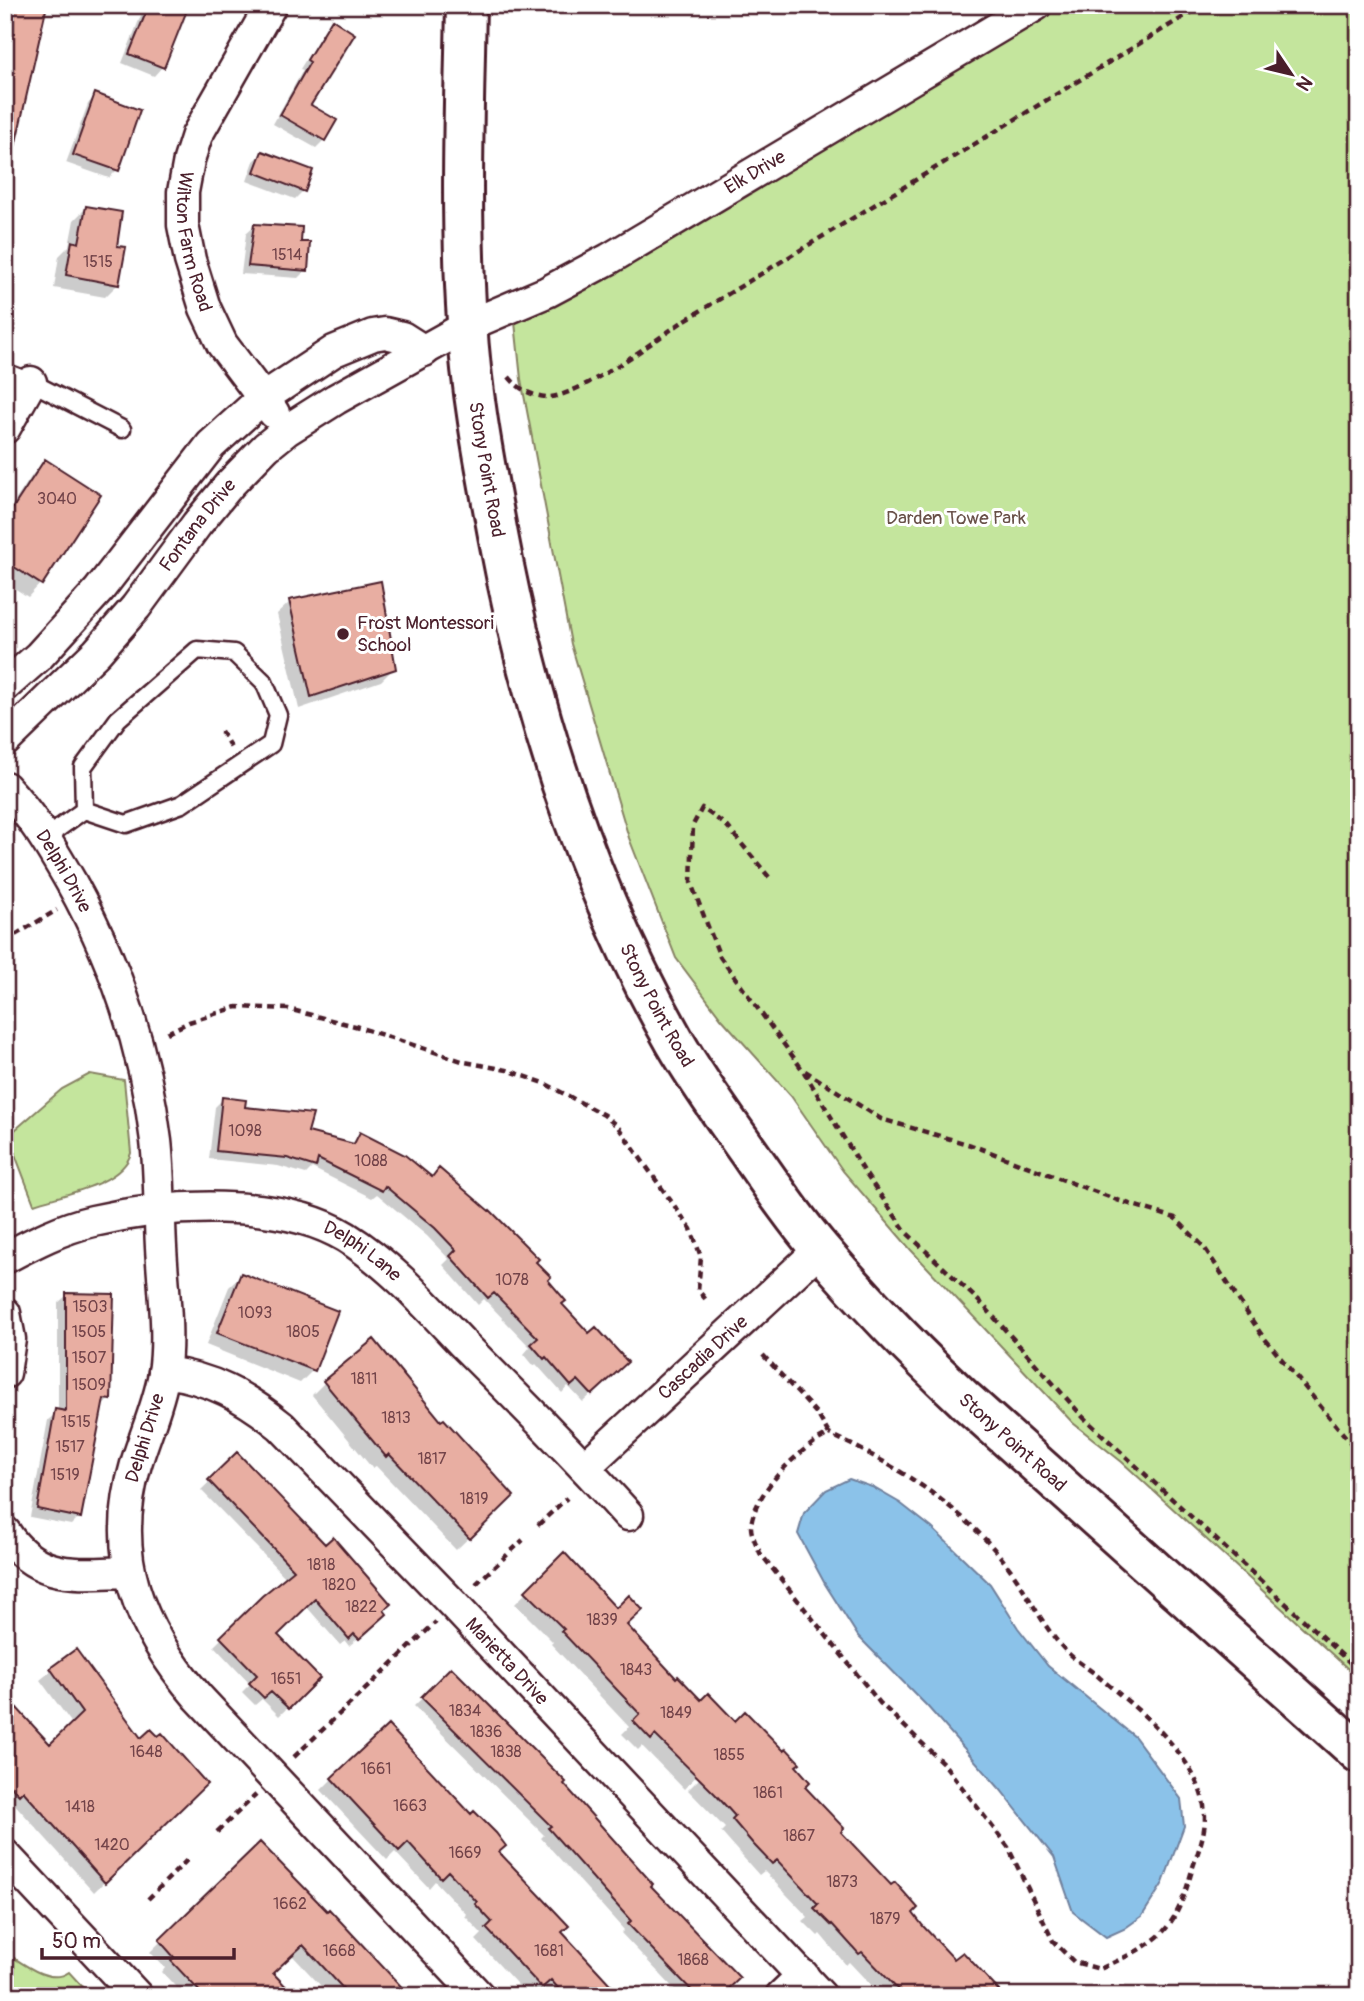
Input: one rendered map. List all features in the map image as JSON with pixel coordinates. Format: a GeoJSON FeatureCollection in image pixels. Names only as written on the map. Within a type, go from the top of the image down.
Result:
{"type":"FeatureCollection","features":[{"type":"Feature","properties":{"kind":"main road","name":"Stony Point Road"},"geometry":{"type":"LineString","coordinates":[[466,5],[463,239],[467,326],[485,463],[516,628],[531,687],[590,863],[622,939],[677,1045],[724,1117],[820,1249],[910,1348],[965,1401],[1359,1753]]}},
{"type":"Feature","properties":{"kind":"street","name":"Wilton Farm Road"},"geometry":{"type":"LineString","coordinates":[[271,5],[197,135],[183,192],[183,225],[190,260],[205,308],[222,344],[287,430]]}},
{"type":"Feature","properties":{"kind":"street","name":"Elk Drive"},"geometry":{"type":"LineString","coordinates":[[424,351],[467,326],[547,292],[609,259],[1036,5]]}},
{"type":"Feature","properties":{"kind":"street"},"geometry":{"type":"LineString","coordinates":[[5,686],[39,656],[99,590],[211,445],[263,398],[334,351],[373,335],[385,332],[402,337],[424,351]]}},
{"type":"Feature","properties":{"kind":"street","name":"Fontana Drive"},"geometry":{"type":"LineString","coordinates":[[5,741],[97,652],[136,607],[197,524],[230,484],[266,447],[287,430],[336,399],[424,351]]}},
{"type":"Feature","properties":{"kind":"street"},"geometry":{"type":"LineString","coordinates":[[5,428],[18,377]]}},
{"type":"Feature","properties":{"kind":"street","name":"Delphi Drive"},"geometry":{"type":"LineString","coordinates":[[5,787],[32,818],[45,838],[79,897],[112,964],[136,1039],[156,1139],[166,1337],[164,1373],[129,1493],[126,1520],[129,1572],[147,1625],[178,1674],[479,1996]]}},
{"type":"Feature","properties":{"kind":"street","name":"Delphi Lane"},"geometry":{"type":"LineString","coordinates":[[5,1258],[40,1240],[91,1221],[160,1210],[230,1207],[303,1219],[345,1236],[388,1268],[585,1467],[628,1515]]}},
{"type":"Feature","properties":{"kind":"street","name":"Cascadia Drive"},"geometry":{"type":"LineString","coordinates":[[585,1467],[820,1249]]}},
{"type":"Feature","properties":{"kind":"street"},"geometry":{"type":"LineString","coordinates":[[5,1313],[9,1339],[5,1373]]}},
{"type":"Feature","properties":{"kind":"street","name":"Marietta Drive"},"geometry":{"type":"LineString","coordinates":[[164,1373],[192,1376],[222,1388],[254,1405],[281,1426],[453,1604],[812,1986]]}},
{"type":"Feature","properties":{"kind":"street"},"geometry":{"type":"LineString","coordinates":[[5,1532],[28,1556],[64,1574],[129,1572]]}},
{"type":"Feature","properties":{"kind":"street"},"geometry":{"type":"LineString","coordinates":[[5,1855],[137,1996]]}},
{"type":"Feature","properties":{"kind":"street"},"geometry":{"type":"LineString","coordinates":[[781,1996],[812,1986]]}},
{"type":"Feature","properties":{"kind":"lane"},"geometry":{"type":"LineString","coordinates":[[18,377],[122,429]]}},
{"type":"Feature","properties":{"kind":"lane"},"geometry":{"type":"LineString","coordinates":[[197,650],[234,653],[264,682],[278,715],[271,744],[182,804],[126,824],[84,810],[83,767],[118,719],[197,650]]}},
{"type":"Feature","properties":{"kind":"lane"},"geometry":{"type":"LineString","coordinates":[[45,838],[84,810]]}},
{"type":"Feature","properties":{"kind":"path"},"geometry":{"type":"LineString","coordinates":[[509,377],[519,389],[548,397],[605,374],[681,322],[1203,5]]}},
{"type":"Feature","properties":{"kind":"path"},"geometry":{"type":"LineString","coordinates":[[769,877],[727,826],[702,808],[693,825],[691,883],[720,957],[802,1069],[867,1176],[906,1233],[983,1305],[1084,1418],[1359,1671]]}},
{"type":"Feature","properties":{"kind":"path"},"geometry":{"type":"LineString","coordinates":[[5,941],[79,897]]}},
{"type":"Feature","properties":{"kind":"path"},"geometry":{"type":"LineString","coordinates":[[167,1033],[189,1022],[237,1007],[288,1009],[355,1026],[465,1062],[507,1070],[544,1083],[604,1115],[618,1127],[691,1229],[701,1257],[698,1290],[707,1301]]}},
{"type":"Feature","properties":{"kind":"path"},"geometry":{"type":"LineString","coordinates":[[802,1069],[881,1119],[971,1145],[1117,1200],[1175,1218],[1204,1247],[1261,1334],[1359,1452]]}},
{"type":"Feature","properties":{"kind":"path"},"geometry":{"type":"LineString","coordinates":[[763,1355],[818,1415],[829,1434],[855,1446],[931,1492],[974,1527],[1008,1566],[1033,1607],[1067,1652],[1151,1723],[1186,1760],[1202,1797],[1204,1827],[1186,1891],[1169,1927],[1145,1948],[1100,1969],[1073,1962],[1053,1941],[1008,1847],[944,1764],[880,1703],[760,1553],[751,1530],[756,1507],[782,1471],[811,1442],[829,1434]]}},
{"type":"Feature","properties":{"kind":"path"},"geometry":{"type":"LineString","coordinates":[[538,1525],[567,1498]]}},
{"type":"Feature","properties":{"kind":"path"},"geometry":{"type":"LineString","coordinates":[[476,1584],[523,1540]]}},
{"type":"Feature","properties":{"kind":"path"},"geometry":{"type":"LineString","coordinates":[[294,1757],[437,1621]]}},
{"type":"Feature","properties":{"kind":"path"},"geometry":{"type":"LineString","coordinates":[[217,1832],[256,1794]]}},
{"type":"Feature","properties":{"kind":"path"},"geometry":{"type":"LineString","coordinates":[[148,1899],[187,1860]]}},
{"type":"Feature","properties":{"kind":"green space","name":"Darden Towe Park"},"geometry":{"type":"Polygon","coordinates":[[[1044,5],[1359,5],[1359,1679],[1122,1462],[1073,1423],[911,1250],[843,1171],[791,1096],[721,1018],[676,958],[629,838],[571,644],[521,379],[513,303],[1044,5]]]}},
{"type":"Feature","properties":{"kind":"green space"},"geometry":{"type":"Polygon","coordinates":[[[90,1074],[124,1080],[131,1153],[125,1164],[104,1181],[34,1204],[8,1136],[62,1089],[90,1074]]]}},
{"type":"Feature","properties":{"kind":"green space"},"geometry":{"type":"Polygon","coordinates":[[[5,1952],[45,1975],[61,1976],[69,1972],[91,1996],[5,1996],[5,1952]]]}},
{"type":"Feature","properties":{"kind":"water"},"geometry":{"type":"Polygon","coordinates":[[[849,1479],[872,1487],[900,1503],[932,1528],[990,1584],[1018,1628],[1048,1666],[1135,1737],[1181,1799],[1184,1826],[1163,1883],[1142,1916],[1124,1929],[1106,1937],[1073,1912],[1054,1857],[1000,1789],[927,1706],[858,1636],[825,1584],[798,1534],[804,1513],[826,1490],[849,1479]]]}},
{"type":"Feature","properties":{"kind":"building"},"geometry":{"type":"Polygon","coordinates":[[[5,5],[47,5],[14,151],[5,151],[5,5]]]}},
{"type":"Feature","properties":{"kind":"building"},"geometry":{"type":"Polygon","coordinates":[[[149,5],[189,5],[164,68],[129,54],[149,5]]]}},
{"type":"Feature","properties":{"kind":"building"},"geometry":{"type":"Polygon","coordinates":[[[332,19],[355,34],[311,105],[337,120],[325,141],[280,115],[310,62],[307,60],[332,19]]]}},
{"type":"Feature","properties":{"kind":"building"},"geometry":{"type":"Polygon","coordinates":[[[95,93],[140,110],[119,171],[73,155],[95,93]]]}},
{"type":"Feature","properties":{"kind":"building"},"geometry":{"type":"Polygon","coordinates":[[[262,151],[313,170],[305,192],[254,172],[262,151]]]}},
{"type":"Feature","properties":{"kind":"building"},"geometry":{"type":"Polygon","coordinates":[[[86,206],[122,212],[117,246],[126,247],[119,285],[66,275],[72,241],[79,243],[86,206]]]}},
{"type":"Feature","properties":{"kind":"building"},"geometry":{"type":"Polygon","coordinates":[[[254,224],[302,227],[301,242],[310,242],[308,271],[248,266],[254,224]]]}},
{"type":"Feature","properties":{"kind":"building"},"geometry":{"type":"Polygon","coordinates":[[[45,459],[101,495],[42,585],[5,561],[5,520],[45,459]]]}},
{"type":"Feature","properties":{"kind":"building","name":"Frost Montessori School"},"geometry":{"type":"Polygon","coordinates":[[[381,581],[396,669],[311,697],[289,600],[381,581]]]}},
{"type":"Feature","properties":{"kind":"building"},"geometry":{"type":"Polygon","coordinates":[[[222,1097],[246,1100],[245,1107],[313,1114],[308,1132],[354,1144],[360,1132],[405,1155],[432,1177],[439,1168],[490,1210],[539,1259],[536,1262],[551,1277],[548,1280],[566,1301],[562,1304],[589,1333],[596,1327],[628,1362],[592,1395],[578,1380],[571,1386],[531,1344],[538,1338],[494,1293],[488,1298],[450,1256],[456,1250],[435,1228],[385,1186],[382,1191],[318,1159],[316,1167],[287,1158],[216,1151],[222,1097]]]}},
{"type":"Feature","properties":{"kind":"building"},"geometry":{"type":"Polygon","coordinates":[[[241,1273],[338,1311],[315,1371],[217,1333],[241,1273]]]}},
{"type":"Feature","properties":{"kind":"building"},"geometry":{"type":"Polygon","coordinates":[[[66,1293],[114,1294],[111,1400],[104,1399],[81,1518],[37,1509],[55,1409],[66,1411],[66,1293]]]}},
{"type":"Feature","properties":{"kind":"building"},"geometry":{"type":"Polygon","coordinates":[[[374,1339],[441,1421],[444,1419],[514,1496],[470,1539],[389,1454],[386,1457],[323,1381],[374,1339]]]}},
{"type":"Feature","properties":{"kind":"building"},"geometry":{"type":"Polygon","coordinates":[[[237,1452],[325,1544],[333,1537],[391,1604],[384,1610],[387,1614],[359,1639],[354,1634],[349,1639],[315,1599],[278,1635],[320,1678],[289,1709],[271,1692],[264,1698],[249,1683],[257,1675],[220,1637],[262,1596],[294,1570],[208,1480],[237,1452]]]}},
{"type":"Feature","properties":{"kind":"building"},"geometry":{"type":"Polygon","coordinates":[[[564,1552],[616,1608],[629,1595],[643,1610],[627,1625],[676,1678],[678,1676],[701,1700],[708,1693],[735,1721],[745,1711],[784,1751],[786,1748],[800,1763],[796,1766],[810,1782],[805,1787],[844,1828],[841,1832],[891,1885],[895,1882],[918,1908],[913,1913],[923,1926],[954,1959],[963,1952],[1004,1996],[904,1996],[862,1952],[859,1954],[814,1908],[818,1904],[777,1860],[772,1864],[754,1845],[732,1819],[735,1816],[715,1794],[655,1735],[651,1740],[633,1721],[640,1714],[561,1631],[564,1629],[525,1591],[564,1552]]]}},
{"type":"Feature","properties":{"kind":"building"},"geometry":{"type":"Polygon","coordinates":[[[76,1649],[141,1738],[151,1729],[158,1736],[162,1733],[207,1784],[105,1883],[23,1791],[19,1795],[5,1780],[5,1695],[50,1744],[82,1713],[50,1668],[76,1649]]]}},
{"type":"Feature","properties":{"kind":"building"},"geometry":{"type":"Polygon","coordinates":[[[451,1667],[566,1782],[564,1784],[653,1884],[651,1886],[740,1978],[721,1996],[697,1996],[628,1924],[631,1921],[548,1828],[551,1826],[421,1697],[451,1667]]]}},
{"type":"Feature","properties":{"kind":"building"},"geometry":{"type":"Polygon","coordinates":[[[388,1725],[471,1814],[474,1811],[496,1833],[506,1846],[499,1852],[569,1926],[562,1932],[621,1996],[565,1996],[551,1980],[542,1988],[486,1928],[492,1922],[448,1871],[441,1878],[408,1842],[399,1851],[331,1778],[388,1725]]]}},
{"type":"Feature","properties":{"kind":"building"},"geometry":{"type":"Polygon","coordinates":[[[260,1842],[327,1911],[329,1909],[410,1996],[350,1996],[303,1945],[273,1973],[295,1996],[204,1996],[171,1961],[174,1957],[159,1940],[260,1842]]]}},
{"type":"Feature","properties":{"kind":"place","name":"Frost Montessori School"},"geometry":{"type":"Point","coordinates":[343,634]}}]}
